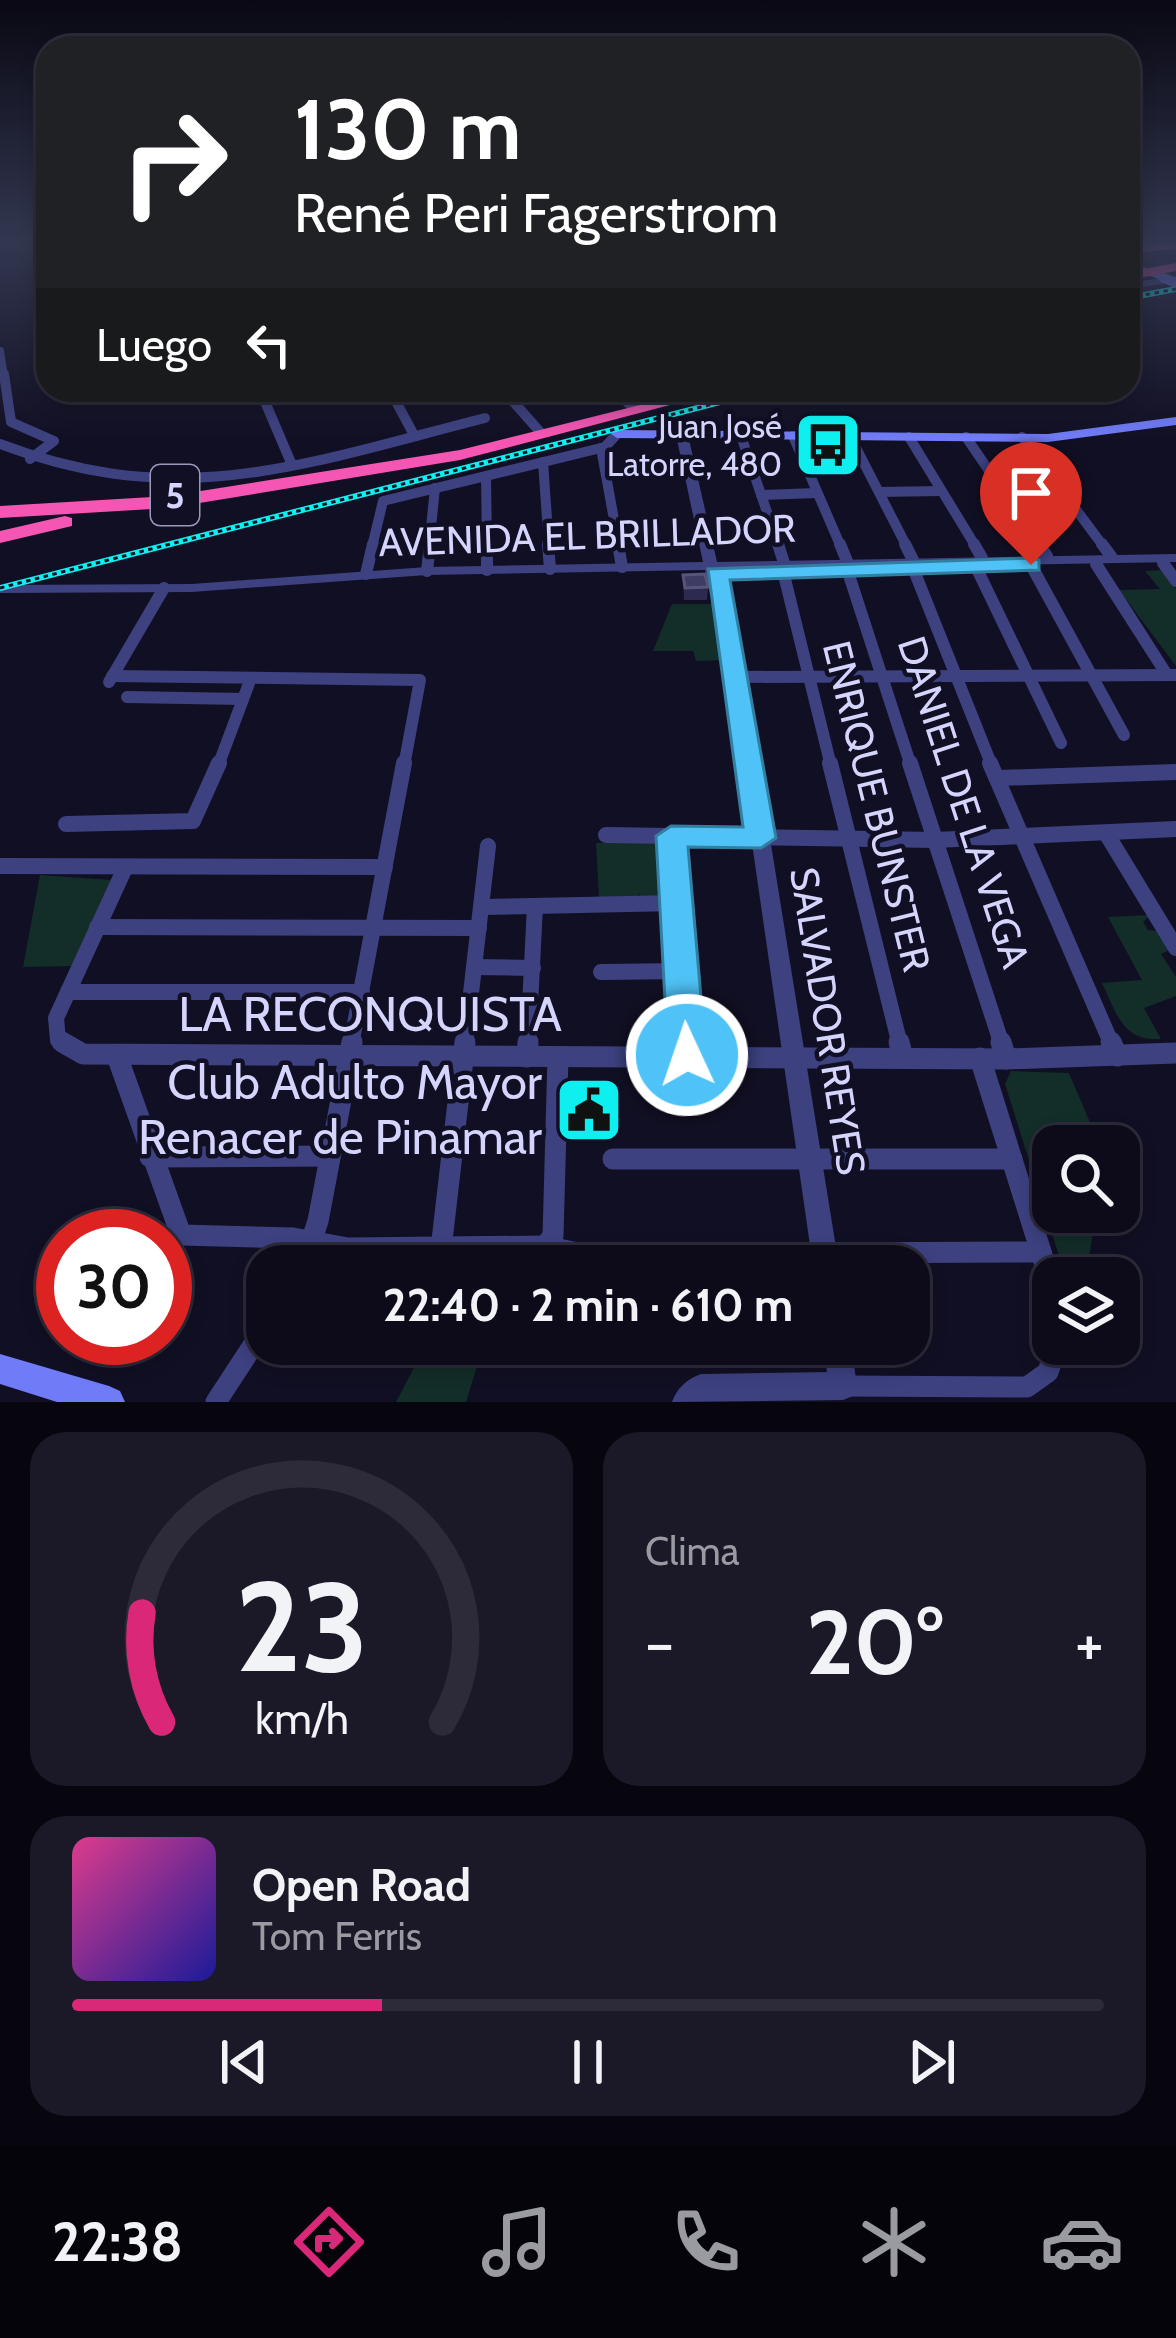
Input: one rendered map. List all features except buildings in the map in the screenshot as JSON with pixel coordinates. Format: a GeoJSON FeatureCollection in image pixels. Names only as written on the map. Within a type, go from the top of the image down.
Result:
{"type":"FeatureCollection","features":[{"type":"Feature","properties":{"kind":"highway","name":"5"},"geometry":{"type":"LineString","coordinates":[[0,509],[197,499],[372,465],[460,455],[662,402]]}},
{"type":"Feature","properties":{"kind":"highway"},"geometry":{"type":"LineString","coordinates":[[590,436],[685,402]]}},
{"type":"Feature","properties":{"kind":"highway"},"geometry":{"type":"LineString","coordinates":[[540,435],[617,434]]}},
{"type":"Feature","properties":{"kind":"highway","name":"5"},"geometry":{"type":"LineString","coordinates":[[0,509],[178,495],[368,460],[463,452],[540,435]]}},
{"type":"Feature","properties":{"kind":"highway"},"geometry":{"type":"LineString","coordinates":[[0,537],[197,499]]}},
{"type":"Feature","properties":{"kind":"main road"},"geometry":{"type":"LineString","coordinates":[[617,434],[1074,436],[1176,421]]}},
{"type":"Feature","properties":{"kind":"main road"},"geometry":{"type":"LineString","coordinates":[[0,1369],[109,1402]]}},
{"type":"Feature","properties":{"kind":"street"},"geometry":{"type":"LineString","coordinates":[[0,351],[11,422],[54,441],[31,459]]}},
{"type":"Feature","properties":{"kind":"street"},"geometry":{"type":"LineString","coordinates":[[265,402],[292,465]]}},
{"type":"Feature","properties":{"kind":"street"},"geometry":{"type":"LineString","coordinates":[[396,402],[414,435]]}},
{"type":"Feature","properties":{"kind":"street"},"geometry":{"type":"LineString","coordinates":[[513,402],[540,435]]}},
{"type":"Feature","properties":{"kind":"street"},"geometry":{"type":"LineString","coordinates":[[627,402],[635,409]]}},
{"type":"Feature","properties":{"kind":"street"},"geometry":{"type":"LineString","coordinates":[[0,444],[83,476],[144,482],[219,478],[485,418]]}},
{"type":"Feature","properties":{"kind":"street","name":"SALVADOR REYES"},"geometry":{"type":"LineString","coordinates":[[682,435],[716,569],[736,677],[823,1245]]}},
{"type":"Feature","properties":{"kind":"street"},"geometry":{"type":"LineString","coordinates":[[366,574],[383,501],[543,462],[590,436],[622,571]]}},
{"type":"Feature","properties":{"kind":"street","name":"ENRIQUE BUNSTER"},"geometry":{"type":"LineString","coordinates":[[741,436],[784,567],[904,1058]]}},
{"type":"Feature","properties":{"kind":"street","name":"DANIEL DE LA VEGA"},"geometry":{"type":"LineString","coordinates":[[793,436],[847,565],[1006,1059]]}},
{"type":"Feature","properties":{"kind":"street"},"geometry":{"type":"LineString","coordinates":[[850,436],[913,564],[1020,837],[1117,1056]]}},
{"type":"Feature","properties":{"kind":"street"},"geometry":{"type":"LineString","coordinates":[[909,436],[979,562],[1061,743]]}},
{"type":"Feature","properties":{"kind":"street"},"geometry":{"type":"LineString","coordinates":[[966,437],[1047,556]]}},
{"type":"Feature","properties":{"kind":"street"},"geometry":{"type":"LineString","coordinates":[[1022,437],[1063,493],[1172,675]]}},
{"type":"Feature","properties":{"kind":"street"},"geometry":{"type":"LineString","coordinates":[[543,462],[550,568]]}},
{"type":"Feature","properties":{"kind":"street"},"geometry":{"type":"LineString","coordinates":[[485,476],[487,570]]}},
{"type":"Feature","properties":{"kind":"street"},"geometry":{"type":"LineString","coordinates":[[427,572],[435,488]]}},
{"type":"Feature","properties":{"kind":"street"},"geometry":{"type":"LineString","coordinates":[[879,492],[941,490]]}},
{"type":"Feature","properties":{"kind":"street"},"geometry":{"type":"LineString","coordinates":[[761,495],[815,493]]}},
{"type":"Feature","properties":{"kind":"street"},"geometry":{"type":"LineString","coordinates":[[1004,494],[1063,493]]}},
{"type":"Feature","properties":{"kind":"street","name":"AVENIDA EL BRILLADOR"},"geometry":{"type":"LineString","coordinates":[[0,589],[164,588],[550,568],[716,569],[1047,556],[1103,560]]}},
{"type":"Feature","properties":{"kind":"street"},"geometry":{"type":"LineString","coordinates":[[1170,559],[1176,581]]}},
{"type":"Feature","properties":{"kind":"street","name":"AVENIDA EL BRILLADOR"},"geometry":{"type":"LineString","coordinates":[[979,562],[1031,565],[1170,559]]}},
{"type":"Feature","properties":{"kind":"street"},"geometry":{"type":"LineString","coordinates":[[1031,565],[1124,735]]}},
{"type":"Feature","properties":{"kind":"street"},"geometry":{"type":"LineString","coordinates":[[164,588],[110,680],[420,680],[312,1245]]}},
{"type":"Feature","properties":{"kind":"street"},"geometry":{"type":"LineString","coordinates":[[736,677],[1172,675]]}},
{"type":"Feature","properties":{"kind":"street"},"geometry":{"type":"LineString","coordinates":[[66,824],[193,820],[251,677]]}},
{"type":"Feature","properties":{"kind":"street"},"geometry":{"type":"LineString","coordinates":[[128,697],[243,699]]}},
{"type":"Feature","properties":{"kind":"street"},"geometry":{"type":"LineString","coordinates":[[999,778],[1176,772]]}},
{"type":"Feature","properties":{"kind":"street"},"geometry":{"type":"LineString","coordinates":[[606,835],[935,840],[1176,829]]}},
{"type":"Feature","properties":{"kind":"street"},"geometry":{"type":"LineString","coordinates":[[1106,832],[1176,948]]}},
{"type":"Feature","properties":{"kind":"street"},"geometry":{"type":"LineString","coordinates":[[671,836],[687,1055]]}},
{"type":"Feature","properties":{"kind":"street"},"geometry":{"type":"LineString","coordinates":[[441,1245],[488,846]]}},
{"type":"Feature","properties":{"kind":"street"},"geometry":{"type":"LineString","coordinates":[[0,866],[385,867]]}},
{"type":"Feature","properties":{"kind":"street"},"geometry":{"type":"LineString","coordinates":[[125,868],[68,992],[362,992]]}},
{"type":"Feature","properties":{"kind":"street"},"geometry":{"type":"LineString","coordinates":[[98,927],[374,929],[535,906],[676,903]]}},
{"type":"Feature","properties":{"kind":"street"},"geometry":{"type":"LineString","coordinates":[[527,1057],[535,906]]}},
{"type":"Feature","properties":{"kind":"street"},"geometry":{"type":"LineString","coordinates":[[475,967],[533,968]]}},
{"type":"Feature","properties":{"kind":"street"},"geometry":{"type":"LineString","coordinates":[[601,972],[683,971]]}},
{"type":"Feature","properties":{"kind":"street","name":"LA RECONQUISTA"},"geometry":{"type":"LineString","coordinates":[[68,992],[55,1026],[68,1049],[117,1056],[1006,1059],[1176,1053]]}},
{"type":"Feature","properties":{"kind":"street"},"geometry":{"type":"LineString","coordinates":[[117,1056],[181,1234],[368,1245]]}},
{"type":"Feature","properties":{"kind":"street"},"geometry":{"type":"LineString","coordinates":[[545,1245],[554,1224],[558,1057]]}},
{"type":"Feature","properties":{"kind":"street"},"geometry":{"type":"LineString","coordinates":[[980,1058],[1043,1257]]}},
{"type":"Feature","properties":{"kind":"street"},"geometry":{"type":"LineString","coordinates":[[150,1157],[330,1156]]}},
{"type":"Feature","properties":{"kind":"street"},"geometry":{"type":"LineString","coordinates":[[613,1159],[1012,1160]]}},
{"type":"Feature","properties":{"kind":"street"},"geometry":{"type":"LineString","coordinates":[[930,1256],[1041,1252]]}},
{"type":"Feature","properties":{"kind":"street"},"geometry":{"type":"LineString","coordinates":[[216,1402],[246,1356]]}},
{"type":"Feature","properties":{"kind":"street"},"geometry":{"type":"LineString","coordinates":[[840,1365],[843,1386]]}},
{"type":"Feature","properties":{"kind":"street"},"geometry":{"type":"LineString","coordinates":[[686,1402],[701,1388],[717,1395],[843,1386],[1027,1387],[1050,1365]]}},
{"type":"Feature","properties":{"kind":"green space"},"geometry":{"type":"Polygon","coordinates":[[[1162,570],[1176,589],[1176,666],[1119,590],[1160,589],[1145,571],[1162,570]]]}},
{"type":"Feature","properties":{"kind":"green space"},"geometry":{"type":"Polygon","coordinates":[[[672,604],[716,604],[726,660],[696,661],[693,651],[653,651],[672,604]]]}},
{"type":"Feature","properties":{"kind":"green space"},"geometry":{"type":"Polygon","coordinates":[[[596,843],[667,843],[669,899],[640,900],[639,892],[638,897],[599,898],[596,843]]]}},
{"type":"Feature","properties":{"kind":"green space"},"geometry":{"type":"Polygon","coordinates":[[[40,875],[112,880],[73,966],[23,967],[40,875]]]}},
{"type":"Feature","properties":{"kind":"green space"},"geometry":{"type":"Polygon","coordinates":[[[1151,915],[1143,922],[1148,930],[1160,931],[1171,949],[1161,954],[1176,977],[1176,996],[1144,1008],[1161,1039],[1130,1031],[1102,983],[1142,980],[1108,917],[1151,915]]]}},
{"type":"Feature","properties":{"kind":"green space"},"geometry":{"type":"Polygon","coordinates":[[[1011,1071],[1069,1073],[1091,1125],[1032,1125],[1032,1170],[1005,1084],[1011,1071]]]}},
{"type":"Feature","properties":{"kind":"green space"},"geometry":{"type":"Polygon","coordinates":[[[1052,1233],[1093,1233],[1089,1257],[1059,1257],[1052,1233]]]}},
{"type":"Feature","properties":{"kind":"green space"},"geometry":{"type":"Polygon","coordinates":[[[415,1365],[477,1365],[466,1402],[396,1402],[415,1365]]]}},
{"type":"Feature","properties":{"kind":"railway"},"geometry":{"type":"LineString","coordinates":[[0,588],[721,402]]}},
{"type":"Feature","properties":{"kind":"place","name":"Juan José Latorre, 480"},"geometry":{"type":"Point","coordinates":[828,445]}},
{"type":"Feature","properties":{"kind":"place","name":"Club Adulto Mayor Renacer de Pinamar"},"geometry":{"type":"Point","coordinates":[589,1110]}},
{"type":"Feature","properties":{"kind":"route"},"geometry":{"type":"LineString","coordinates":[[687,1055],[671,836],[761,838],[717,574],[1031,565]]}}]}
